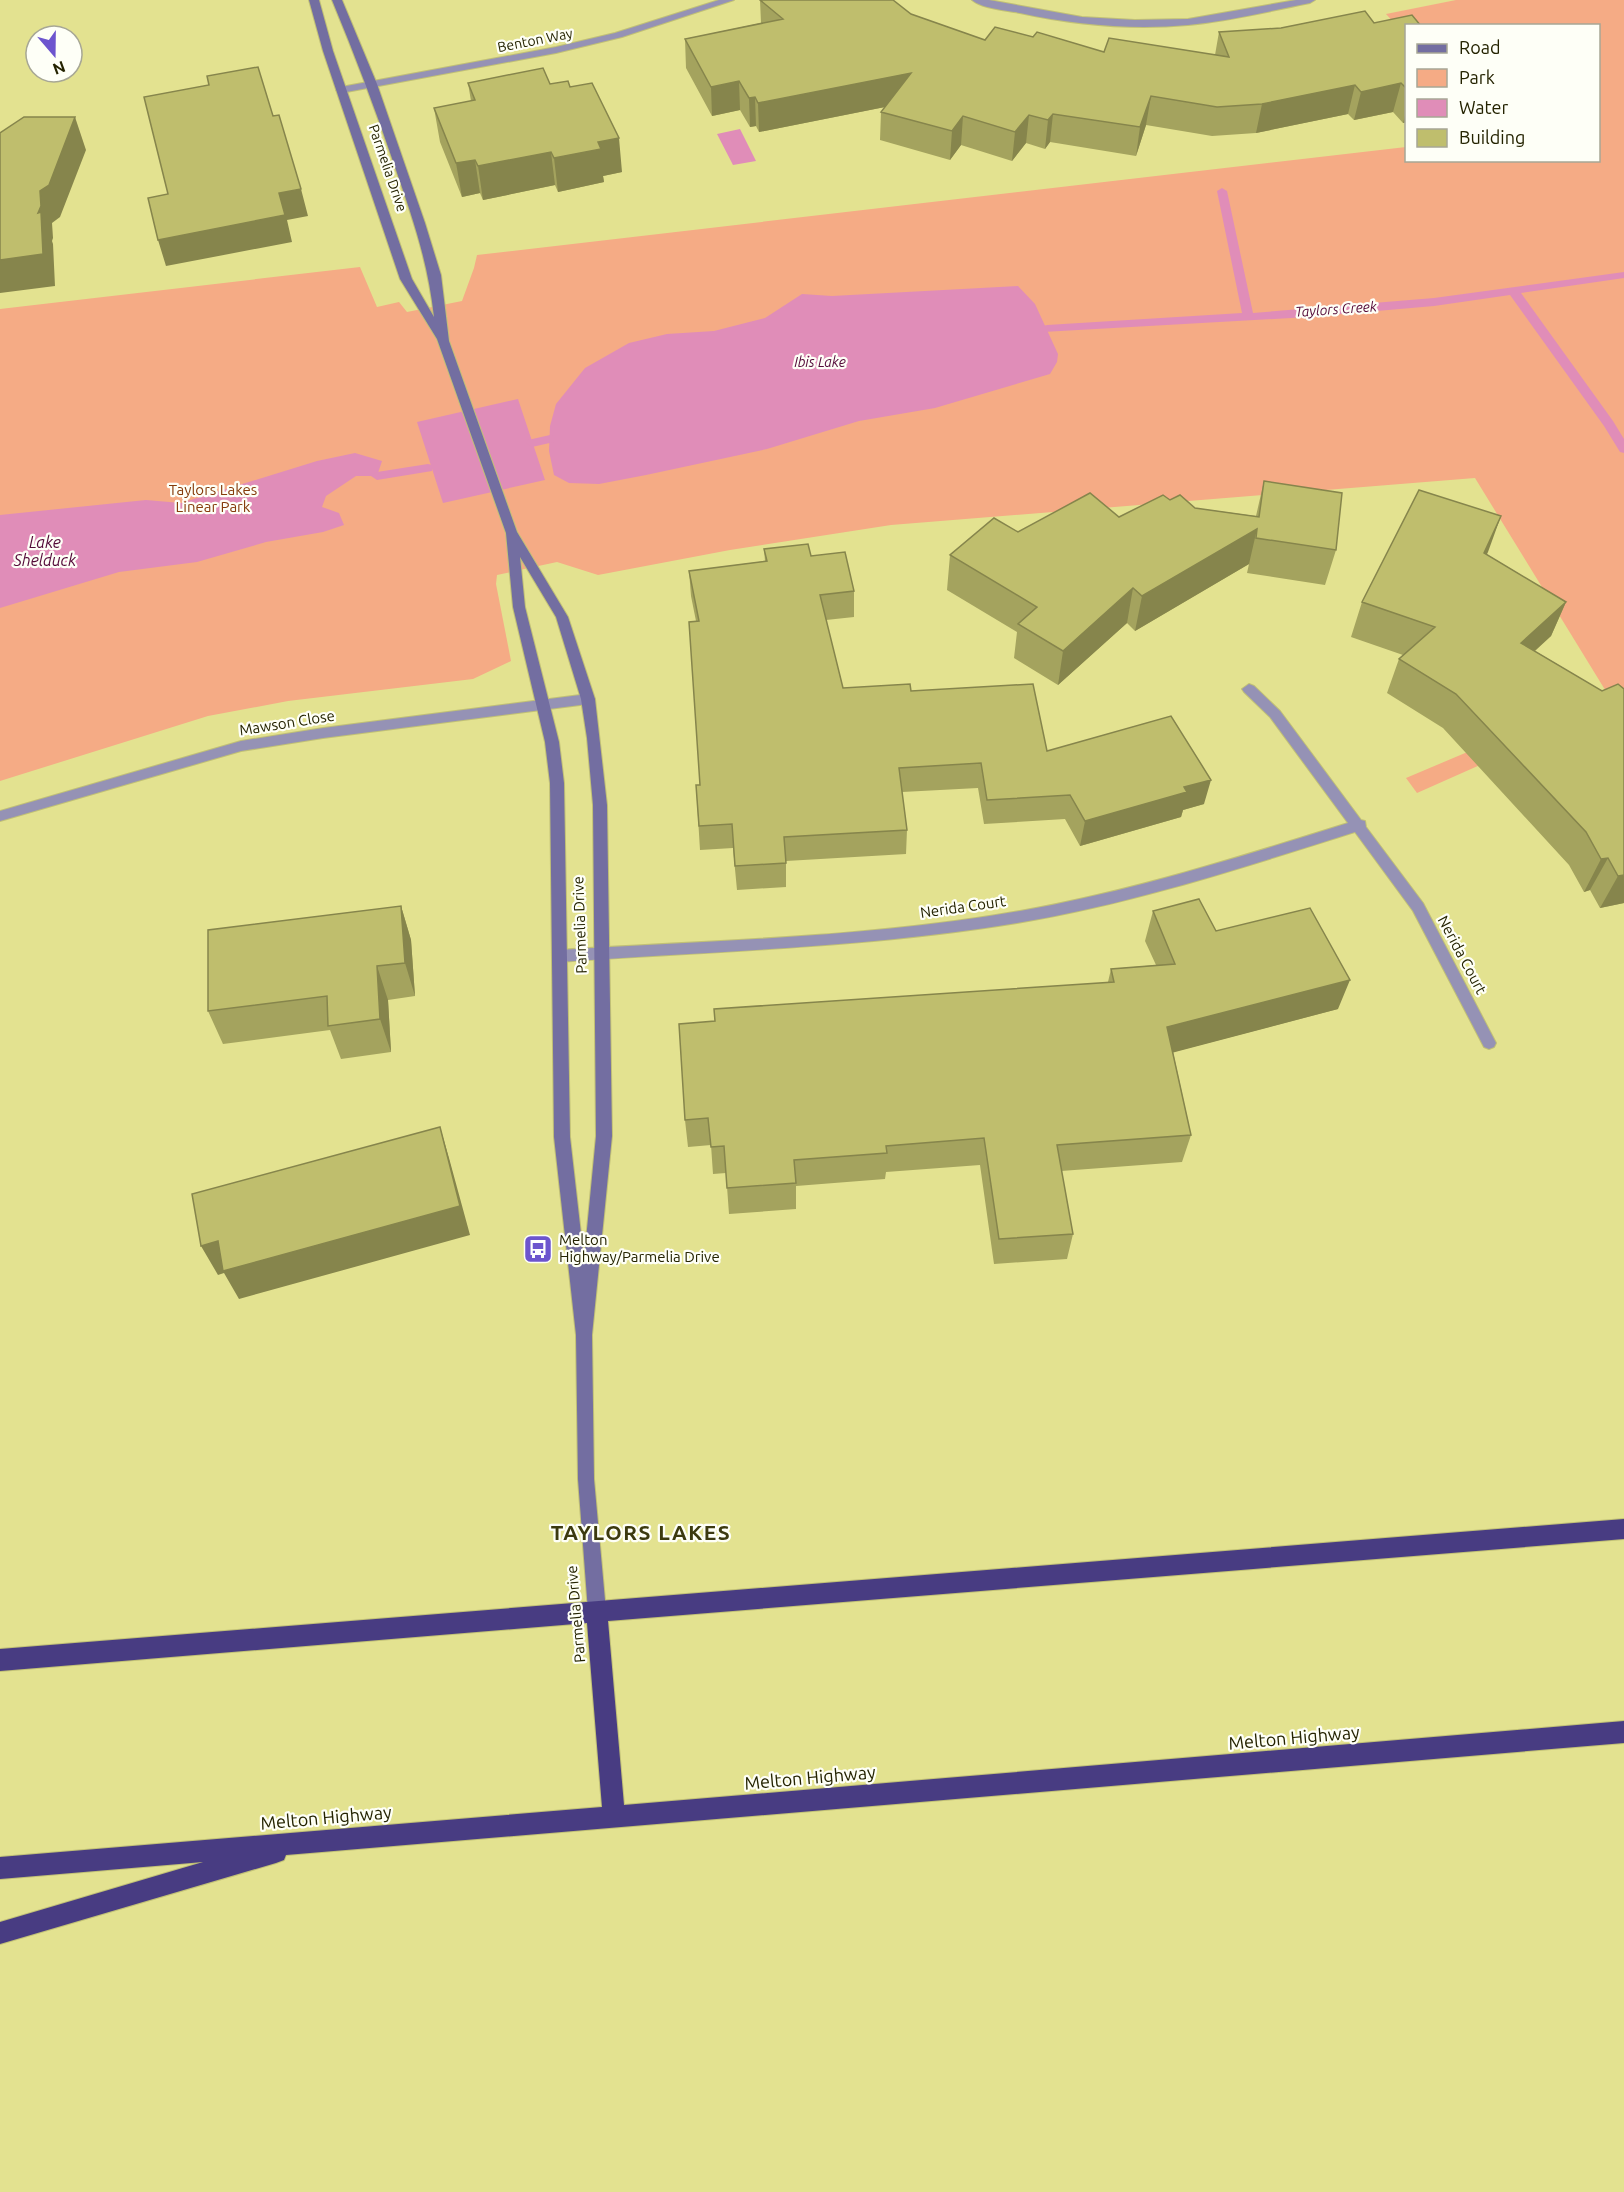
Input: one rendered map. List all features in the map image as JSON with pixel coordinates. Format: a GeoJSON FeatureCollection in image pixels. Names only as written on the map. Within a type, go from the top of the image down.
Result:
{"type":"FeatureCollection","features":[{"type":"Feature","properties":{"kind":"highway"},"geometry":{"type":"LineString","coordinates":[[0,1660],[1624,1529]]}},
{"type":"Feature","properties":{"kind":"highway","name":"Parmelia Drive"},"geometry":{"type":"LineString","coordinates":[[597,1611],[614,1817]]}},
{"type":"Feature","properties":{"kind":"highway","name":"Melton Highway"},"geometry":{"type":"LineString","coordinates":[[0,1868],[1624,1732]]}},
{"type":"Feature","properties":{"kind":"highway"},"geometry":{"type":"LineString","coordinates":[[0,1934],[312,1842]]}},
{"type":"Feature","properties":{"kind":"street","name":"Parmelia Drive"},"geometry":{"type":"LineString","coordinates":[[314,0],[341,90],[406,279],[443,341]]}},
{"type":"Feature","properties":{"kind":"street","name":"Parmelia Drive"},"geometry":{"type":"LineString","coordinates":[[337,0],[372,84],[420,223],[435,275],[443,341],[511,532],[562,618],[572,643],[588,699],[600,805],[604,1136],[584,1335]]}},
{"type":"Feature","properties":{"kind":"street","name":"Benton Way"},"geometry":{"type":"LineString","coordinates":[[341,90],[567,48],[618,35],[729,0]]}},
{"type":"Feature","properties":{"kind":"street"},"geometry":{"type":"LineString","coordinates":[[977,0],[1062,18],[1123,23],[1189,21],[1310,0]]}},
{"type":"Feature","properties":{"kind":"street","name":"Parmelia Drive"},"geometry":{"type":"LineString","coordinates":[[511,532],[517,590],[552,742],[557,783],[562,1137],[584,1335],[586,1479],[597,1611]]}},
{"type":"Feature","properties":{"kind":"street","name":"Nerida Court"},"geometry":{"type":"LineString","coordinates":[[1249,689],[1275,714],[1360,825],[1418,907],[1490,1043]]}},
{"type":"Feature","properties":{"kind":"street","name":"Mawson Close"},"geometry":{"type":"LineString","coordinates":[[0,816],[241,746],[323,732],[588,699]]}},
{"type":"Feature","properties":{"kind":"street","name":"Nerida Court"},"geometry":{"type":"LineString","coordinates":[[560,956],[839,938],[996,920],[1081,905],[1168,883],[1360,825]]}},
{"type":"Feature","properties":{"kind":"green space","name":"Taylors Lakes Linear Park"},"geometry":{"type":"Polygon","coordinates":[[[1456,0],[1624,0],[1624,710],[1615,705],[1417,793],[1406,778],[1607,693],[1475,478],[891,525],[730,550],[598,575],[557,562],[497,575],[496,584],[511,661],[473,679],[288,701],[208,716],[0,781],[0,309],[360,267],[377,307],[399,302],[407,312],[462,301],[477,255],[1405,147],[1405,162],[1600,162],[1600,24],[1405,24],[1405,35],[1386,14],[1456,0]]]}},
{"type":"Feature","properties":{"kind":"water"},"geometry":{"type":"Polygon","coordinates":[[[740,129],[756,161],[733,165],[717,134],[740,129]]]}},
{"type":"Feature","properties":{"kind":"water","name":"Ibis Lake"},"geometry":{"type":"Polygon","coordinates":[[[1018,286],[1035,304],[1058,354],[1057,362],[1050,374],[935,408],[859,421],[767,449],[646,475],[599,484],[569,483],[554,475],[549,451],[550,426],[556,404],[585,368],[629,343],[667,334],[714,331],[765,318],[802,294],[832,296],[1018,286]]]}},
{"type":"Feature","properties":{"kind":"water"},"geometry":{"type":"Polygon","coordinates":[[[518,399],[545,480],[443,503],[417,422],[518,399]]]}},
{"type":"Feature","properties":{"kind":"water","name":"Lake Shelduck"},"geometry":{"type":"Polygon","coordinates":[[[355,453],[382,461],[377,476],[356,476],[326,496],[322,507],[339,513],[344,525],[323,532],[266,542],[197,562],[119,572],[0,608],[0,515],[146,500],[181,503],[317,461],[355,453]]]}},
{"type":"Feature","properties":{"kind":"building"},"geometry":{"type":"Polygon","coordinates":[[[760,0],[893,0],[911,14],[985,40],[995,27],[1033,37],[1037,32],[1104,52],[1109,38],[1229,57],[1219,32],[1281,28],[1365,11],[1374,23],[1412,15],[1419,24],[1405,24],[1405,87],[1401,83],[1361,92],[1355,85],[1262,104],[1217,107],[1151,96],[1140,127],[1053,114],[1048,120],[1029,115],[1015,132],[963,116],[952,131],[881,112],[911,73],[758,103],[755,97],[749,98],[739,81],[711,87],[685,39],[783,19],[760,0]]]}},
{"type":"Feature","properties":{"kind":"building"},"geometry":{"type":"Polygon","coordinates":[[[258,67],[273,116],[279,115],[301,189],[279,193],[285,215],[158,240],[148,198],[168,194],[144,97],[209,85],[207,76],[258,67]]]}},
{"type":"Feature","properties":{"kind":"building"},"geometry":{"type":"Polygon","coordinates":[[[543,68],[550,84],[568,81],[570,87],[592,83],[619,138],[598,142],[601,149],[554,158],[551,152],[478,166],[475,160],[456,163],[434,108],[475,100],[468,83],[543,68]]]}},
{"type":"Feature","properties":{"kind":"building"},"geometry":{"type":"Polygon","coordinates":[[[24,117],[75,117],[49,185],[40,191],[41,206],[38,213],[41,212],[43,254],[0,260],[0,133],[24,117]]]}},
{"type":"Feature","properties":{"kind":"building"},"geometry":{"type":"Polygon","coordinates":[[[1264,481],[1342,493],[1336,550],[1256,538],[1257,529],[1142,596],[1133,588],[1063,651],[1018,624],[1037,607],[950,555],[994,518],[1018,532],[1090,493],[1119,517],[1163,495],[1170,500],[1180,495],[1195,508],[1259,517],[1264,481]]]}},
{"type":"Feature","properties":{"kind":"building"},"geometry":{"type":"Polygon","coordinates":[[[1419,490],[1501,516],[1484,553],[1566,602],[1521,643],[1602,691],[1618,684],[1624,689],[1624,875],[1618,876],[1608,858],[1601,859],[1586,832],[1456,694],[1399,659],[1435,627],[1362,602],[1419,490]]]}},
{"type":"Feature","properties":{"kind":"building"},"geometry":{"type":"Polygon","coordinates":[[[808,544],[811,556],[845,552],[854,591],[820,595],[843,688],[910,684],[911,691],[1033,684],[1047,751],[1171,716],[1211,780],[1184,787],[1187,792],[1085,821],[1070,795],[987,800],[981,763],[899,768],[907,830],[784,837],[786,863],[735,866],[732,824],[699,826],[696,785],[700,785],[689,622],[699,621],[689,571],[767,561],[764,549],[808,544]]]}},
{"type":"Feature","properties":{"kind":"building"},"geometry":{"type":"Polygon","coordinates":[[[1199,899],[1216,931],[1310,908],[1350,980],[1167,1027],[1191,1135],[1057,1145],[1073,1234],[999,1239],[984,1138],[886,1146],[887,1153],[794,1160],[796,1183],[727,1188],[724,1146],[711,1147],[708,1118],[685,1120],[679,1024],[715,1021],[714,1009],[1114,982],[1111,969],[1175,964],[1153,911],[1199,899]]]}},
{"type":"Feature","properties":{"kind":"building"},"geometry":{"type":"Polygon","coordinates":[[[401,906],[405,963],[377,966],[380,1019],[328,1026],[327,996],[208,1011],[208,930],[401,906]]]}},
{"type":"Feature","properties":{"kind":"building"},"geometry":{"type":"Polygon","coordinates":[[[440,1127],[460,1206],[223,1271],[218,1241],[201,1246],[192,1194],[440,1127]]]}},
{"type":"Feature","properties":{"kind":"waterway"},"geometry":{"type":"LineString","coordinates":[[1222,191],[1248,316]]}},
{"type":"Feature","properties":{"kind":"waterway","name":"Taylors Creek"},"geometry":{"type":"LineString","coordinates":[[1047,329],[1308,313],[1434,302],[1624,275]]}},
{"type":"Feature","properties":{"kind":"waterway"},"geometry":{"type":"LineString","coordinates":[[1514,292],[1609,424],[1624,449]]}},
{"type":"Feature","properties":{"kind":"waterway","name":"Taylors Creek"},"geometry":{"type":"LineString","coordinates":[[532,443],[550,439]]}},
{"type":"Feature","properties":{"kind":"waterway","name":"Taylors Creek"},"geometry":{"type":"LineString","coordinates":[[377,476],[428,468]]}},
{"type":"Feature","properties":{"kind":"place","name":"Melton Highway/Parmelia Drive"},"geometry":{"type":"Point","coordinates":[538,1249]}},
{"type":"Feature","properties":{"kind":"district","name":"TAYLORS LAKES"},"geometry":{"type":"Point","coordinates":[641,1533]}}]}
